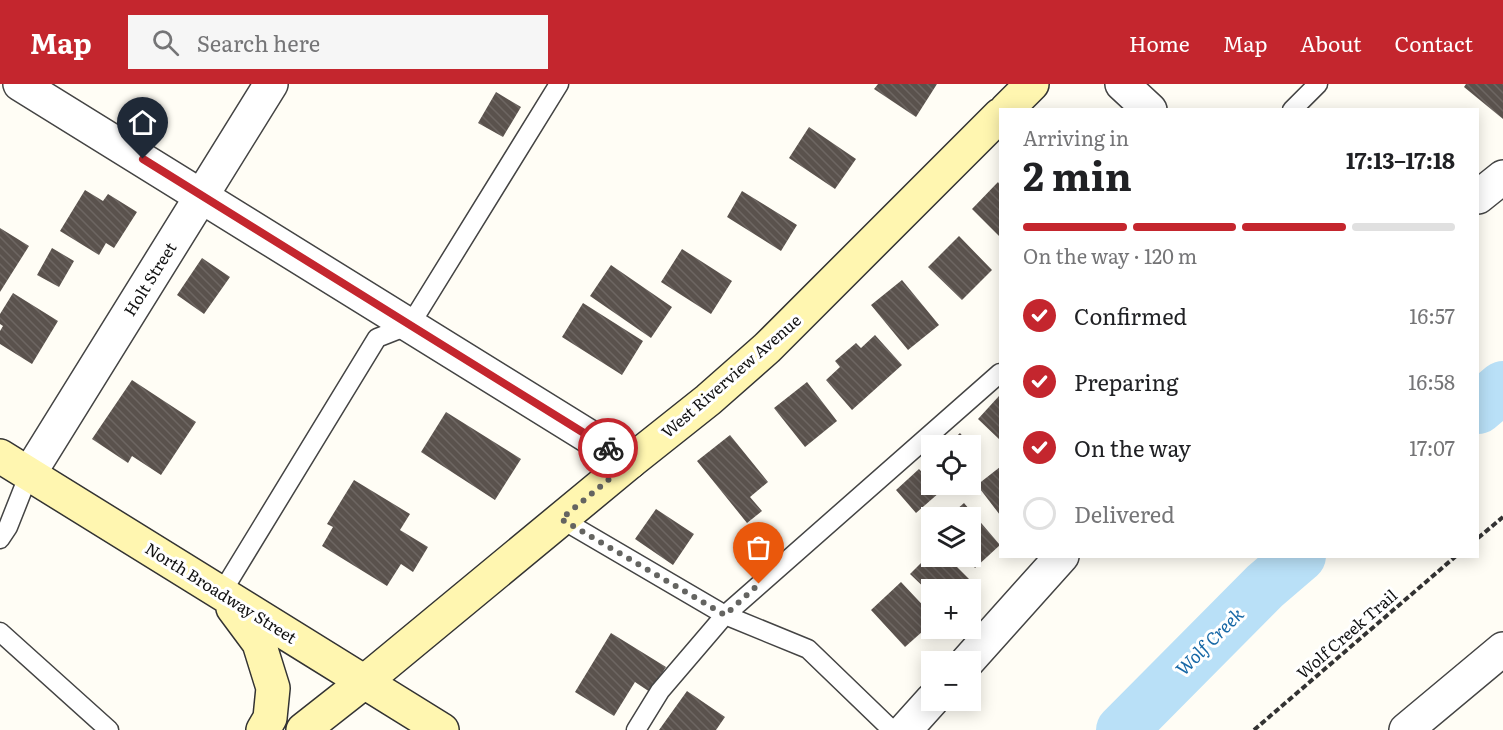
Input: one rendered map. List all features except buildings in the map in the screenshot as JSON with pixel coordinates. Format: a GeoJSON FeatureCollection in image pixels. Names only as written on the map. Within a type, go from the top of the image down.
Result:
{"type":"FeatureCollection","features":[{"type":"Feature","properties":{"kind":"street","name":"Holt Street"},"geometry":{"type":"LineString","coordinates":[[29,474],[270,84]]}},
{"type":"Feature","properties":{"kind":"street"},"geometry":{"type":"LineString","coordinates":[[1008,108],[1032,84]]}},
{"type":"Feature","properties":{"kind":"street"},"geometry":{"type":"LineString","coordinates":[[1122,84],[1148,108]]}},
{"type":"Feature","properties":{"kind":"street"},"geometry":{"type":"LineString","coordinates":[[25,85],[630,462]]}},
{"type":"Feature","properties":{"kind":"street","name":"West Riverview Avenue"},"geometry":{"type":"LineString","coordinates":[[303,730],[708,400],[767,348],[999,116]]}},
{"type":"Feature","properties":{"kind":"street"},"geometry":{"type":"LineString","coordinates":[[1479,196],[1503,177]]}},
{"type":"Feature","properties":{"kind":"street","name":"North Broadway Street"},"geometry":{"type":"LineString","coordinates":[[0,456],[442,730]]}},
{"type":"Feature","properties":{"kind":"street"},"geometry":{"type":"LineString","coordinates":[[977,651],[1060,558]]}},
{"type":"Feature","properties":{"kind":"street"},"geometry":{"type":"LineString","coordinates":[[222,592],[259,643],[273,688],[270,718],[263,730]]}},
{"type":"Feature","properties":{"kind":"street"},"geometry":{"type":"LineString","coordinates":[[1406,730],[1503,649]]}},
{"type":"Feature","properties":{"kind":"street"},"geometry":{"type":"LineString","coordinates":[[905,730],[922,711]]}},
{"type":"Feature","properties":{"kind":"lane"},"geometry":{"type":"LineString","coordinates":[[222,592],[377,338],[410,325],[559,84]]}},
{"type":"Feature","properties":{"kind":"lane"},"geometry":{"type":"LineString","coordinates":[[1294,108],[1318,84]]}},
{"type":"Feature","properties":{"kind":"lane"},"geometry":{"type":"LineString","coordinates":[[636,730],[660,691],[725,615],[999,374]]}},
{"type":"Feature","properties":{"kind":"lane"},"geometry":{"type":"LineString","coordinates":[[0,539],[8,527],[29,474]]}},
{"type":"Feature","properties":{"kind":"lane"},"geometry":{"type":"LineString","coordinates":[[561,519],[725,615],[808,649],[892,730]]}},
{"type":"Feature","properties":{"kind":"lane"},"geometry":{"type":"LineString","coordinates":[[0,632],[109,730]]}},
{"type":"Feature","properties":{"kind":"path"},"geometry":{"type":"LineString","coordinates":[[1479,537],[1503,517]]}},
{"type":"Feature","properties":{"kind":"path","name":"Wolf Creek Trail"},"geometry":{"type":"LineString","coordinates":[[1254,730],[1454,558]]}},
{"type":"Feature","properties":{"kind":"waterway","name":"Wolf Creek"},"geometry":{"type":"LineString","coordinates":[[1479,407],[1503,387]]}},
{"type":"Feature","properties":{"kind":"waterway","name":"Wolf Creek"},"geometry":{"type":"LineString","coordinates":[[1122,730],[1265,586],[1298,558]]}},
{"type":"Feature","properties":{"kind":"way so far"},"geometry":{"type":"LineString","coordinates":[[608,448],[630,462],[561,519],[725,615],[759,584]]}},
{"type":"Feature","properties":{"kind":"route"},"geometry":{"type":"LineString","coordinates":[[143,159],[608,448]]}}]}
